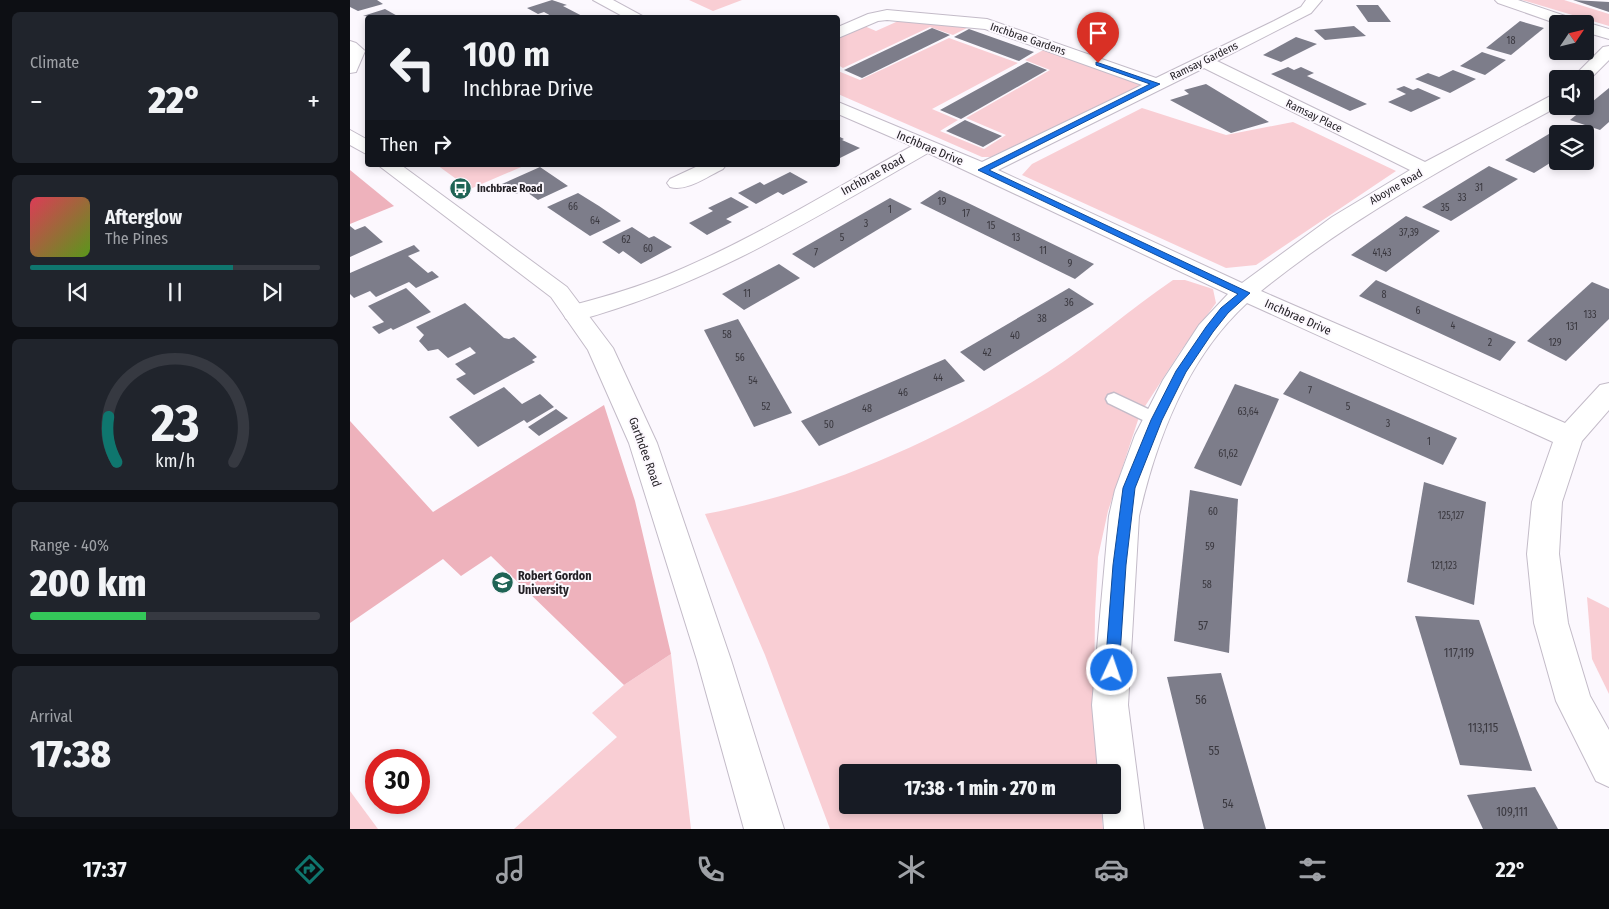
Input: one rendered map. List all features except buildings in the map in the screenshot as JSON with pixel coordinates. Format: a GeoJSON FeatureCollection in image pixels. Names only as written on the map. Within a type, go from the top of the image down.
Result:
{"type":"FeatureCollection","features":[{"type":"Feature","properties":{"kind":"street"},"geometry":{"type":"LineString","coordinates":[[604,0],[633,15]]}},
{"type":"Feature","properties":{"kind":"street","name":"Ramsay Gardens"},"geometry":{"type":"LineString","coordinates":[[982,170],[1280,24],[1306,10],[1314,0]]}},
{"type":"Feature","properties":{"kind":"street"},"geometry":{"type":"LineString","coordinates":[[1503,0],[1549,16]]}},
{"type":"Feature","properties":{"kind":"street","name":"Inchbrae Gardens"},"geometry":{"type":"LineString","coordinates":[[840,32],[874,18],[887,15],[982,24],[1156,84]]}},
{"type":"Feature","properties":{"kind":"street"},"geometry":{"type":"LineString","coordinates":[[1594,30],[1609,34]]}},
{"type":"Feature","properties":{"kind":"street"},"geometry":{"type":"LineString","coordinates":[[350,46],[357,51],[350,68]]}},
{"type":"Feature","properties":{"kind":"street"},"geometry":{"type":"LineString","coordinates":[[1589,70],[1609,51]]}},
{"type":"Feature","properties":{"kind":"street","name":"Ramsay Place"},"geometry":{"type":"LineString","coordinates":[[1203,61],[1425,170]]}},
{"type":"Feature","properties":{"kind":"street","name":"Aboyne Road"},"geometry":{"type":"LineString","coordinates":[[1124,829],[1110,706],[1118,574],[1129,488],[1172,386],[1195,349],[1225,311],[1318,235],[1425,170],[1549,103]]}},
{"type":"Feature","properties":{"kind":"street","name":"Inchbrae Drive"},"geometry":{"type":"LineString","coordinates":[[840,108],[982,170],[1245,293],[1570,437]]}},
{"type":"Feature","properties":{"kind":"street"},"geometry":{"type":"LineString","coordinates":[[350,136],[365,148]]}},
{"type":"Feature","properties":{"kind":"street","name":"Inchbrae Road"},"geometry":{"type":"LineString","coordinates":[[576,313],[606,306],[717,261],[925,146]]}},
{"type":"Feature","properties":{"kind":"street","name":"Garthdee Road"},"geometry":{"type":"LineString","coordinates":[[391,167],[559,292],[600,348],[642,443],[714,660],[764,829]]}},
{"type":"Feature","properties":{"kind":"street"},"geometry":{"type":"LineString","coordinates":[[677,183],[712,167]]}},
{"type":"Feature","properties":{"kind":"street"},"geometry":{"type":"LineString","coordinates":[[1609,392],[1570,437],[1547,502],[1543,554],[1551,623],[1574,701],[1609,768]]}},
{"type":"Feature","properties":{"kind":"lane"},"geometry":{"type":"LineString","coordinates":[[1114,399],[1157,420]]}},
{"type":"Feature","properties":{"kind":"shaded area"},"geometry":{"type":"Polygon","coordinates":[[[689,0],[742,0],[713,11],[689,0]]]}},
{"type":"Feature","properties":{"kind":"shaded area"},"geometry":{"type":"Polygon","coordinates":[[[1522,0],[1564,0],[1609,14],[1609,26],[1594,22],[1594,15],[1572,15],[1522,0]]]}},
{"type":"Feature","properties":{"kind":"shaded area"},"geometry":{"type":"Polygon","coordinates":[[[905,18],[973,25],[953,35],[930,27],[843,68],[840,66],[840,35],[862,25],[876,31],[905,18]]]}},
{"type":"Feature","properties":{"kind":"shaded area"},"geometry":{"type":"Polygon","coordinates":[[[949,38],[1018,63],[932,109],[958,120],[940,131],[984,149],[1006,135],[966,118],[1050,70],[1025,60],[1047,48],[1137,80],[1139,86],[991,157],[982,157],[840,95],[840,72],[860,80],[949,38]]]}},
{"type":"Feature","properties":{"kind":"shaded area"},"geometry":{"type":"Polygon","coordinates":[[[1142,108],[1226,135],[1293,122],[1396,171],[1256,265],[1226,268],[1022,175],[1032,164],[1142,108]]]}},
{"type":"Feature","properties":{"kind":"shaded area"},"geometry":{"type":"Polygon","coordinates":[[[440,167],[521,167],[470,189],[440,167]]]}},
{"type":"Feature","properties":{"kind":"shaded area"},"geometry":{"type":"Polygon","coordinates":[[[350,170],[394,206],[350,224],[350,170]]]}},
{"type":"Feature","properties":{"kind":"shaded area"},"geometry":{"type":"Polygon","coordinates":[[[1173,280],[1185,280],[1213,289],[1216,303],[1182,349],[1140,414],[1108,511],[1098,557],[1095,613],[1094,699],[1098,764],[839,764],[839,814],[1102,814],[1103,829],[830,829],[765,655],[705,514],[751,504],[840,476],[926,440],[968,419],[1048,372],[1173,280]]]}},
{"type":"Feature","properties":{"kind":"shaded area"},"geometry":{"type":"Polygon","coordinates":[[[604,405],[635,501],[671,654],[624,685],[491,556],[461,576],[443,559],[350,623],[350,421],[433,512],[604,405]]]}},
{"type":"Feature","properties":{"kind":"shaded area"},"geometry":{"type":"Polygon","coordinates":[[[1587,597],[1609,608],[1609,694],[1592,659],[1587,597]]]}},
{"type":"Feature","properties":{"kind":"shaded area"},"geometry":{"type":"Polygon","coordinates":[[[671,654],[691,829],[514,829],[617,737],[592,713],[624,685],[671,654]]]}},
{"type":"Feature","properties":{"kind":"shaded area"},"geometry":{"type":"Polygon","coordinates":[[[350,791],[365,814],[378,829],[350,829],[350,791]]]}},
{"type":"Feature","properties":{"kind":"place","name":"Inchbrae Road"},"geometry":{"type":"Point","coordinates":[461,188]}},
{"type":"Feature","properties":{"kind":"place","name":"Robert Gordon University"},"geometry":{"type":"Point","coordinates":[502,583]}},
{"type":"Feature","properties":{"kind":"route"},"geometry":{"type":"LineString","coordinates":[[1098,63],[1156,84],[982,170],[1245,293],[1209,329],[1172,386],[1129,488],[1119,565],[1112,670]]}}]}
